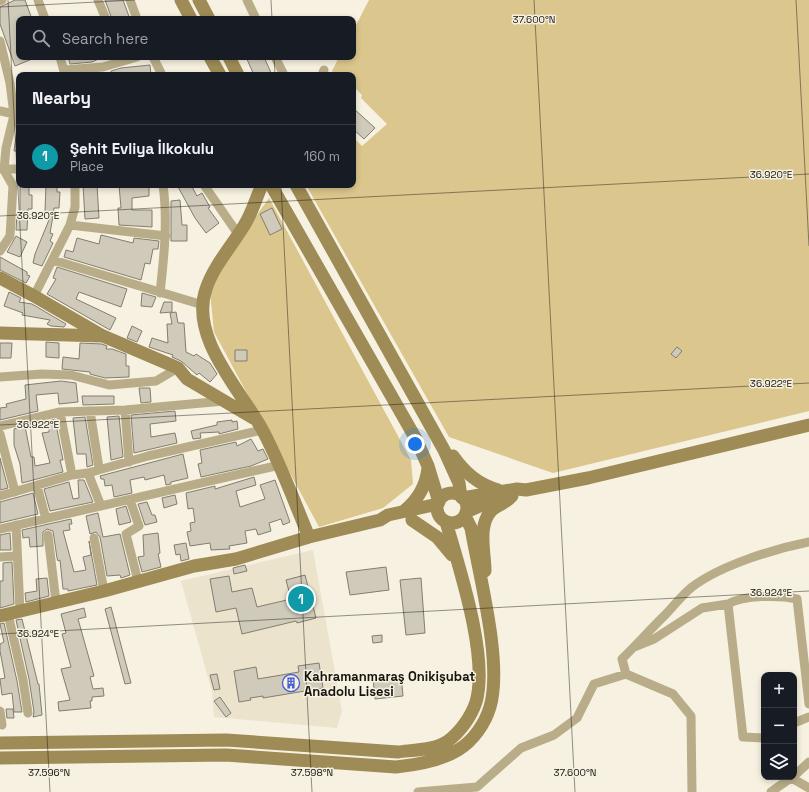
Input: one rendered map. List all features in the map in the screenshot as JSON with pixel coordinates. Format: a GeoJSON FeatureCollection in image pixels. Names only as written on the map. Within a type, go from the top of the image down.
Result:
{"type":"FeatureCollection","features":[{"type":"Feature","properties":{"kind":"main road"},"geometry":{"type":"LineString","coordinates":[[181,0],[189,16]]}},
{"type":"Feature","properties":{"kind":"main road"},"geometry":{"type":"LineString","coordinates":[[199,0],[207,16]]}},
{"type":"Feature","properties":{"kind":"main road"},"geometry":{"type":"LineString","coordinates":[[212,60],[218,72]]}},
{"type":"Feature","properties":{"kind":"main road"},"geometry":{"type":"LineString","coordinates":[[230,60],[236,72]]}},
{"type":"Feature","properties":{"kind":"main road"},"geometry":{"type":"LineString","coordinates":[[261,188],[246,223],[216,268],[206,290],[201,315],[211,344],[262,430],[280,465],[309,537]]}},
{"type":"Feature","properties":{"kind":"main road"},"geometry":{"type":"LineString","coordinates":[[0,743],[226,740],[398,752],[426,748],[447,742],[465,724],[476,702],[479,680],[476,637],[444,520],[438,512],[439,503],[428,466],[416,439],[273,188]]}},
{"type":"Feature","properties":{"kind":"main road"},"geometry":{"type":"LineString","coordinates":[[0,758],[226,755],[396,767],[420,764],[457,750],[478,732],[490,707],[494,681],[491,635],[471,528],[466,514],[466,504],[462,497],[459,483],[444,450],[298,188]]}},
{"type":"Feature","properties":{"kind":"main road"},"geometry":{"type":"LineString","coordinates":[[0,278],[103,336],[178,368],[187,379],[255,419]]}},
{"type":"Feature","properties":{"kind":"main road"},"geometry":{"type":"LineString","coordinates":[[0,333],[103,336]]}},
{"type":"Feature","properties":{"kind":"main road"},"geometry":{"type":"LineString","coordinates":[[408,516],[439,503],[449,494],[462,497],[526,490],[588,478],[809,425]]}},
{"type":"Feature","properties":{"kind":"main road"},"geometry":{"type":"LineString","coordinates":[[444,450],[452,454],[463,469],[474,479],[486,486],[507,493]]}},
{"type":"Feature","properties":{"kind":"main road"},"geometry":{"type":"LineString","coordinates":[[408,516],[426,480],[428,466]]}},
{"type":"Feature","properties":{"kind":"main road"},"geometry":{"type":"LineString","coordinates":[[9,614],[194,566],[236,559],[309,537],[380,520],[408,516],[444,520],[450,523],[458,522],[466,514],[507,493]]}},
{"type":"Feature","properties":{"kind":"main road"},"geometry":{"type":"LineString","coordinates":[[480,582],[485,570],[484,524],[491,512],[506,503],[507,493]]}},
{"type":"Feature","properties":{"kind":"main road"},"geometry":{"type":"LineString","coordinates":[[408,516],[437,537],[457,563]]}},
{"type":"Feature","properties":{"kind":"street"},"geometry":{"type":"LineString","coordinates":[[38,0],[44,16]]}},
{"type":"Feature","properties":{"kind":"street"},"geometry":{"type":"LineString","coordinates":[[98,0],[105,16]]}},
{"type":"Feature","properties":{"kind":"street"},"geometry":{"type":"LineString","coordinates":[[130,0],[136,16]]}},
{"type":"Feature","properties":{"kind":"street"},"geometry":{"type":"LineString","coordinates":[[247,0],[255,16]]}},
{"type":"Feature","properties":{"kind":"street"},"geometry":{"type":"LineString","coordinates":[[0,42],[16,110]]}},
{"type":"Feature","properties":{"kind":"street"},"geometry":{"type":"LineString","coordinates":[[61,60],[65,72]]}},
{"type":"Feature","properties":{"kind":"street"},"geometry":{"type":"LineString","coordinates":[[84,72],[104,71],[120,60]]}},
{"type":"Feature","properties":{"kind":"street"},"geometry":{"type":"LineString","coordinates":[[154,60],[160,72]]}},
{"type":"Feature","properties":{"kind":"street"},"geometry":{"type":"LineString","coordinates":[[276,60],[282,72]]}},
{"type":"Feature","properties":{"kind":"street"},"geometry":{"type":"LineString","coordinates":[[0,111],[16,115]]}},
{"type":"Feature","properties":{"kind":"street"},"geometry":{"type":"LineString","coordinates":[[0,251],[10,236],[13,186],[2,169],[6,148],[16,118]]}},
{"type":"Feature","properties":{"kind":"street"},"geometry":{"type":"LineString","coordinates":[[2,169],[16,169]]}},
{"type":"Feature","properties":{"kind":"street"},"geometry":{"type":"LineString","coordinates":[[34,296],[70,225],[75,207],[75,188]]}},
{"type":"Feature","properties":{"kind":"street"},"geometry":{"type":"LineString","coordinates":[[160,293],[166,236],[166,201],[164,188]]}},
{"type":"Feature","properties":{"kind":"street"},"geometry":{"type":"LineString","coordinates":[[206,188],[238,234]]}},
{"type":"Feature","properties":{"kind":"street"},"geometry":{"type":"LineString","coordinates":[[70,225],[166,236]]}},
{"type":"Feature","properties":{"kind":"street"},"geometry":{"type":"LineString","coordinates":[[53,260],[203,305]]}},
{"type":"Feature","properties":{"kind":"street"},"geometry":{"type":"LineString","coordinates":[[0,377],[42,374],[72,375],[109,385],[156,381],[178,368]]}},
{"type":"Feature","properties":{"kind":"street"},"geometry":{"type":"LineString","coordinates":[[0,426],[60,412],[124,410],[226,401]]}},
{"type":"Feature","properties":{"kind":"street"},"geometry":{"type":"LineString","coordinates":[[124,410],[129,462]]}},
{"type":"Feature","properties":{"kind":"street"},"geometry":{"type":"LineString","coordinates":[[90,411],[100,468]]}},
{"type":"Feature","properties":{"kind":"street"},"geometry":{"type":"LineString","coordinates":[[60,412],[72,475]]}},
{"type":"Feature","properties":{"kind":"street"},"geometry":{"type":"LineString","coordinates":[[0,496],[72,475],[88,473],[100,468],[262,430]]}},
{"type":"Feature","properties":{"kind":"street"},"geometry":{"type":"LineString","coordinates":[[0,434],[15,492]]}},
{"type":"Feature","properties":{"kind":"street"},"geometry":{"type":"LineString","coordinates":[[0,529],[280,465]]}},
{"type":"Feature","properties":{"kind":"street"},"geometry":{"type":"LineString","coordinates":[[88,473],[101,506]]}},
{"type":"Feature","properties":{"kind":"street"},"geometry":{"type":"LineString","coordinates":[[37,486],[46,519]]}},
{"type":"Feature","properties":{"kind":"street"},"geometry":{"type":"LineString","coordinates":[[130,500],[139,526],[126,534],[138,581]]}},
{"type":"Feature","properties":{"kind":"street"},"geometry":{"type":"LineString","coordinates":[[16,525],[17,556],[9,614],[23,680],[28,713]]}},
{"type":"Feature","properties":{"kind":"street"},"geometry":{"type":"LineString","coordinates":[[48,535],[56,602]]}},
{"type":"Feature","properties":{"kind":"street"},"geometry":{"type":"LineString","coordinates":[[94,538],[104,590]]}},
{"type":"Feature","properties":{"kind":"street"},"geometry":{"type":"LineString","coordinates":[[626,674],[622,659],[675,602],[693,586],[720,571],[766,553],[809,542]]}},
{"type":"Feature","properties":{"kind":"street"},"geometry":{"type":"LineString","coordinates":[[0,557],[17,556]]}},
{"type":"Feature","properties":{"kind":"street"},"geometry":{"type":"LineString","coordinates":[[634,647],[654,639],[702,608],[728,604],[735,600],[742,599],[784,596],[797,599],[809,704]]}},
{"type":"Feature","properties":{"kind":"street"},"geometry":{"type":"LineString","coordinates":[[728,604],[744,737],[761,738]]}},
{"type":"Feature","properties":{"kind":"street"},"geometry":{"type":"LineString","coordinates":[[418,792],[477,787],[521,748],[554,735],[577,718],[594,684],[626,674],[673,694],[691,716],[692,792]]}},
{"type":"Feature","properties":{"kind":"street"},"geometry":{"type":"LineString","coordinates":[[0,711],[2,725]]}},
{"type":"Feature","properties":{"kind":"street"},"geometry":{"type":"LineString","coordinates":[[797,722],[809,718]]}},
{"type":"Feature","properties":{"kind":"street"},"geometry":{"type":"LineString","coordinates":[[797,773],[809,762]]}},
{"type":"Feature","properties":{"kind":"street"},"geometry":{"type":"LineString","coordinates":[[771,792],[788,780]]}},
{"type":"Feature","properties":{"kind":"street"},"geometry":{"type":"LineString","coordinates":[[797,780],[809,788]]}},
{"type":"Feature","properties":{"kind":"shaded area"},"geometry":{"type":"Polygon","coordinates":[[[369,0],[809,0],[809,411],[553,473],[449,437],[308,188],[356,188],[356,140],[362,146],[387,124],[361,98],[362,95],[356,89],[356,72],[332,71],[338,60],[356,60],[356,25],[369,0]]]}},
{"type":"Feature","properties":{"kind":"shaded area"},"geometry":{"type":"Polygon","coordinates":[[[269,198],[411,460],[413,484],[383,508],[319,527],[214,332],[210,292],[233,249],[269,198]]]}},
{"type":"Feature","properties":{"kind":"shaded area"},"geometry":{"type":"Polygon","coordinates":[[[313,550],[342,711],[337,728],[214,717],[212,692],[181,581],[313,550]]]}},
{"type":"Feature","properties":{"kind":"building"},"geometry":{"type":"Polygon","coordinates":[[[15,0],[25,0],[31,16],[16,16],[16,60],[30,60],[15,66],[0,24],[0,7],[15,0]]]}},
{"type":"Feature","properties":{"kind":"building"},"geometry":{"type":"Polygon","coordinates":[[[105,0],[123,0],[129,16],[111,16],[105,0]]]}},
{"type":"Feature","properties":{"kind":"building"},"geometry":{"type":"Polygon","coordinates":[[[69,60],[96,60],[92,62],[70,64],[69,60]]]}},
{"type":"Feature","properties":{"kind":"building"},"geometry":{"type":"Polygon","coordinates":[[[247,60],[265,60],[271,72],[253,72],[247,60]]]}},
{"type":"Feature","properties":{"kind":"building"},"geometry":{"type":"Polygon","coordinates":[[[150,65],[151,72],[111,72],[121,68],[150,65]]]}},
{"type":"Feature","properties":{"kind":"building"},"geometry":{"type":"Polygon","coordinates":[[[356,111],[375,128],[364,139],[356,132],[356,111]]]}},
{"type":"Feature","properties":{"kind":"building"},"geometry":{"type":"Polygon","coordinates":[[[16,136],[16,151],[14,151],[16,136]]]}},
{"type":"Feature","properties":{"kind":"building"},"geometry":{"type":"Polygon","coordinates":[[[20,188],[29,188],[29,195],[32,195],[32,209],[28,209],[27,230],[16,230],[17,212],[20,212],[20,188]]]}},
{"type":"Feature","properties":{"kind":"building"},"geometry":{"type":"Polygon","coordinates":[[[46,188],[57,188],[57,192],[60,192],[59,208],[54,208],[53,216],[45,212],[46,188]]]}},
{"type":"Feature","properties":{"kind":"building"},"geometry":{"type":"Polygon","coordinates":[[[83,188],[97,188],[99,218],[85,219],[83,188]]]}},
{"type":"Feature","properties":{"kind":"building"},"geometry":{"type":"Polygon","coordinates":[[[119,188],[149,188],[149,196],[132,198],[132,210],[152,210],[152,227],[119,225],[118,208],[121,208],[119,188]]]}},
{"type":"Feature","properties":{"kind":"building"},"geometry":{"type":"Polygon","coordinates":[[[179,188],[193,188],[197,196],[202,193],[210,207],[208,208],[219,223],[206,233],[195,218],[179,188]]]}},
{"type":"Feature","properties":{"kind":"building"},"geometry":{"type":"Polygon","coordinates":[[[180,200],[182,225],[187,225],[187,241],[171,241],[171,201],[180,200]]]}},
{"type":"Feature","properties":{"kind":"building"},"geometry":{"type":"Polygon","coordinates":[[[272,208],[282,229],[270,235],[260,214],[272,208]]]}},
{"type":"Feature","properties":{"kind":"building"},"geometry":{"type":"Polygon","coordinates":[[[51,215],[53,216],[50,233],[53,234],[50,241],[53,243],[42,266],[33,263],[35,254],[51,215]]]}},
{"type":"Feature","properties":{"kind":"building"},"geometry":{"type":"Polygon","coordinates":[[[101,235],[133,243],[134,238],[159,241],[158,249],[153,249],[150,264],[145,263],[141,280],[64,257],[66,250],[73,252],[77,238],[99,244],[101,235]]]}},
{"type":"Feature","properties":{"kind":"building"},"geometry":{"type":"Polygon","coordinates":[[[16,236],[27,242],[20,257],[7,252],[16,236]]]}},
{"type":"Feature","properties":{"kind":"building"},"geometry":{"type":"Polygon","coordinates":[[[0,257],[27,272],[27,275],[30,276],[26,283],[0,270],[0,257]]]}},
{"type":"Feature","properties":{"kind":"building"},"geometry":{"type":"Polygon","coordinates":[[[57,267],[127,289],[121,307],[79,292],[76,299],[116,318],[110,330],[47,294],[56,279],[53,278],[57,267]]]}},
{"type":"Feature","properties":{"kind":"building"},"geometry":{"type":"Polygon","coordinates":[[[9,292],[21,298],[19,302],[32,304],[66,324],[64,327],[51,326],[47,324],[50,320],[22,315],[23,313],[4,306],[9,292]]]}},
{"type":"Feature","properties":{"kind":"building"},"geometry":{"type":"Polygon","coordinates":[[[142,293],[156,297],[152,307],[141,306],[142,293]]]}},
{"type":"Feature","properties":{"kind":"building"},"geometry":{"type":"Polygon","coordinates":[[[164,302],[172,302],[172,312],[160,313],[164,302]]]}},
{"type":"Feature","properties":{"kind":"building"},"geometry":{"type":"Polygon","coordinates":[[[176,312],[178,323],[184,323],[186,352],[194,356],[196,354],[210,363],[217,374],[210,382],[199,373],[197,375],[181,361],[172,357],[173,355],[149,347],[152,338],[168,343],[167,324],[172,324],[170,313],[176,312]]]}},
{"type":"Feature","properties":{"kind":"building"},"geometry":{"type":"Polygon","coordinates":[[[132,326],[142,331],[137,342],[127,338],[132,326]]]}},
{"type":"Feature","properties":{"kind":"building"},"geometry":{"type":"Polygon","coordinates":[[[46,342],[59,343],[59,358],[46,357],[46,342]]]}},
{"type":"Feature","properties":{"kind":"building"},"geometry":{"type":"Polygon","coordinates":[[[0,343],[12,343],[11,358],[0,358],[0,343]]]}},
{"type":"Feature","properties":{"kind":"building"},"geometry":{"type":"Polygon","coordinates":[[[80,343],[102,344],[107,346],[106,349],[112,349],[126,354],[126,366],[129,366],[129,377],[105,378],[90,374],[90,372],[62,369],[63,357],[79,359],[80,343]]]}},
{"type":"Feature","properties":{"kind":"building"},"geometry":{"type":"Polygon","coordinates":[[[677,347],[682,351],[676,358],[671,354],[677,347]]]}},
{"type":"Feature","properties":{"kind":"building"},"geometry":{"type":"Polygon","coordinates":[[[235,350],[247,350],[247,361],[235,361],[235,350]]]}},
{"type":"Feature","properties":{"kind":"building"},"geometry":{"type":"Polygon","coordinates":[[[61,381],[76,383],[78,402],[59,404],[58,393],[36,395],[38,411],[0,420],[0,408],[7,407],[6,404],[26,399],[25,385],[61,381]]]}},
{"type":"Feature","properties":{"kind":"building"},"geometry":{"type":"Polygon","coordinates":[[[139,388],[150,388],[151,402],[141,403],[139,388]]]}},
{"type":"Feature","properties":{"kind":"building"},"geometry":{"type":"Polygon","coordinates":[[[82,396],[114,396],[114,404],[83,405],[82,396]]]}},
{"type":"Feature","properties":{"kind":"building"},"geometry":{"type":"Polygon","coordinates":[[[175,411],[176,421],[150,424],[151,437],[175,433],[177,443],[134,453],[131,415],[175,411]]]}},
{"type":"Feature","properties":{"kind":"building"},"geometry":{"type":"Polygon","coordinates":[[[119,416],[123,457],[111,460],[107,417],[119,416]]]}},
{"type":"Feature","properties":{"kind":"building"},"geometry":{"type":"Polygon","coordinates":[[[85,417],[93,465],[87,467],[86,454],[77,454],[73,418],[85,417]]]}},
{"type":"Feature","properties":{"kind":"building"},"geometry":{"type":"Polygon","coordinates":[[[55,419],[63,460],[60,460],[63,472],[22,483],[20,464],[14,445],[14,429],[25,426],[31,457],[34,457],[35,466],[50,463],[42,433],[49,432],[49,421],[55,419]]]}},
{"type":"Feature","properties":{"kind":"building"},"geometry":{"type":"Polygon","coordinates":[[[232,420],[232,422],[237,421],[238,429],[219,434],[219,432],[200,433],[201,438],[193,439],[191,431],[217,425],[217,422],[232,420]]]}},
{"type":"Feature","properties":{"kind":"building"},"geometry":{"type":"Polygon","coordinates":[[[251,439],[258,451],[263,449],[268,459],[251,466],[201,477],[198,464],[202,463],[200,450],[236,442],[237,446],[251,439]]]}},
{"type":"Feature","properties":{"kind":"building"},"geometry":{"type":"Polygon","coordinates":[[[183,454],[188,478],[171,482],[171,484],[166,485],[164,475],[145,480],[144,477],[130,480],[132,493],[114,497],[112,485],[105,486],[104,479],[101,479],[100,476],[183,454]]]}},
{"type":"Feature","properties":{"kind":"building"},"geometry":{"type":"Polygon","coordinates":[[[0,458],[8,488],[0,490],[0,458]]]}},
{"type":"Feature","properties":{"kind":"building"},"geometry":{"type":"Polygon","coordinates":[[[254,477],[256,485],[236,491],[240,507],[265,499],[260,485],[275,480],[290,522],[283,525],[281,519],[269,523],[271,531],[258,535],[256,529],[245,531],[247,543],[229,546],[230,549],[211,550],[210,543],[190,546],[187,532],[191,531],[190,523],[195,522],[193,508],[188,509],[186,493],[215,486],[215,489],[254,477]]]}},
{"type":"Feature","properties":{"kind":"building"},"geometry":{"type":"Polygon","coordinates":[[[78,480],[84,480],[93,502],[50,511],[44,489],[69,482],[73,499],[79,498],[78,480]]]}},
{"type":"Feature","properties":{"kind":"building"},"geometry":{"type":"Polygon","coordinates":[[[33,493],[38,514],[0,523],[0,502],[33,493]]]}},
{"type":"Feature","properties":{"kind":"building"},"geometry":{"type":"Polygon","coordinates":[[[175,495],[177,504],[164,508],[162,498],[175,495]]]}},
{"type":"Feature","properties":{"kind":"building"},"geometry":{"type":"Polygon","coordinates":[[[147,502],[152,515],[155,515],[157,522],[145,525],[138,504],[147,502]]]}},
{"type":"Feature","properties":{"kind":"building"},"geometry":{"type":"Polygon","coordinates":[[[126,506],[131,522],[119,525],[116,509],[126,506]]]}},
{"type":"Feature","properties":{"kind":"building"},"geometry":{"type":"Polygon","coordinates":[[[98,513],[103,537],[120,534],[130,575],[121,578],[120,575],[107,576],[100,537],[96,532],[90,534],[86,516],[98,513]]]}},
{"type":"Feature","properties":{"kind":"building"},"geometry":{"type":"Polygon","coordinates":[[[71,519],[72,524],[69,524],[70,530],[63,531],[74,572],[86,570],[83,557],[91,555],[89,541],[97,585],[68,591],[68,589],[63,589],[60,560],[58,561],[57,558],[53,531],[47,529],[43,532],[43,546],[30,547],[29,537],[23,538],[22,530],[71,519]]]}},
{"type":"Feature","properties":{"kind":"building"},"geometry":{"type":"Polygon","coordinates":[[[10,533],[11,550],[0,550],[0,535],[10,533]]]}},
{"type":"Feature","properties":{"kind":"building"},"geometry":{"type":"Polygon","coordinates":[[[158,533],[160,553],[158,554],[161,567],[142,572],[138,557],[144,556],[143,535],[158,533]]]}},
{"type":"Feature","properties":{"kind":"building"},"geometry":{"type":"Polygon","coordinates":[[[186,543],[189,559],[181,561],[180,554],[176,555],[174,545],[186,543]]]}},
{"type":"Feature","properties":{"kind":"building"},"geometry":{"type":"Polygon","coordinates":[[[12,562],[14,604],[0,608],[0,581],[3,581],[3,563],[12,562]]]}},
{"type":"Feature","properties":{"kind":"building"},"geometry":{"type":"Polygon","coordinates":[[[245,565],[247,571],[234,574],[233,568],[245,565]]]}},
{"type":"Feature","properties":{"kind":"building"},"geometry":{"type":"Polygon","coordinates":[[[386,567],[389,590],[350,595],[346,572],[386,567]]]}},
{"type":"Feature","properties":{"kind":"building"},"geometry":{"type":"Polygon","coordinates":[[[305,575],[316,618],[297,623],[296,621],[242,634],[236,608],[216,612],[210,579],[229,576],[232,592],[252,588],[257,607],[291,599],[286,580],[305,575]]]}},
{"type":"Feature","properties":{"kind":"building"},"geometry":{"type":"Polygon","coordinates":[[[47,578],[49,596],[26,602],[25,593],[37,591],[36,579],[47,578]]]}},
{"type":"Feature","properties":{"kind":"building"},"geometry":{"type":"Polygon","coordinates":[[[421,578],[425,633],[406,635],[400,580],[421,578]]]}},
{"type":"Feature","properties":{"kind":"building"},"geometry":{"type":"Polygon","coordinates":[[[111,607],[131,683],[125,684],[105,609],[111,607]]]}},
{"type":"Feature","properties":{"kind":"building"},"geometry":{"type":"Polygon","coordinates":[[[84,608],[86,617],[78,619],[94,676],[90,677],[93,689],[103,688],[104,696],[92,697],[92,701],[90,701],[91,708],[59,711],[58,702],[70,700],[61,669],[71,667],[62,634],[66,633],[61,614],[84,608]]]}},
{"type":"Feature","properties":{"kind":"building"},"geometry":{"type":"Polygon","coordinates":[[[22,619],[39,684],[42,715],[33,717],[34,712],[29,679],[16,620],[22,619]]]}},
{"type":"Feature","properties":{"kind":"building"},"geometry":{"type":"Polygon","coordinates":[[[4,623],[17,681],[22,712],[14,712],[12,693],[2,695],[0,679],[5,678],[0,644],[4,642],[0,624],[4,623]]]}},
{"type":"Feature","properties":{"kind":"building"},"geometry":{"type":"Polygon","coordinates":[[[382,635],[382,642],[373,643],[372,636],[382,635]]]}},
{"type":"Feature","properties":{"kind":"building","name":"Kahramanmaraş Onikişubat Anadolu Lisesi"},"geometry":{"type":"Polygon","coordinates":[[[319,663],[323,688],[263,698],[263,696],[250,698],[251,700],[239,702],[234,671],[256,667],[258,679],[299,672],[298,666],[319,663]]]}},
{"type":"Feature","properties":{"kind":"building"},"geometry":{"type":"Polygon","coordinates":[[[217,674],[220,689],[214,690],[210,675],[217,674]]]}},
{"type":"Feature","properties":{"kind":"building"},"geometry":{"type":"Polygon","coordinates":[[[401,675],[403,696],[375,699],[373,678],[401,675]]]}},
{"type":"Feature","properties":{"kind":"building"},"geometry":{"type":"Polygon","coordinates":[[[220,697],[231,713],[226,717],[214,701],[220,697]]]}},
{"type":"Feature","properties":{"kind":"building"},"geometry":{"type":"Polygon","coordinates":[[[6,709],[13,709],[14,718],[7,718],[6,709]]]}},
{"type":"Feature","properties":{"kind":"place","name":"Şehit Evliya İlkokulu"},"geometry":{"type":"Point","coordinates":[301,599]}},
{"type":"Feature","properties":{"kind":"place","name":"Kahramanmaraş Onikişubat Anadolu Lisesi"},"geometry":{"type":"Point","coordinates":[291,683]}}]}
